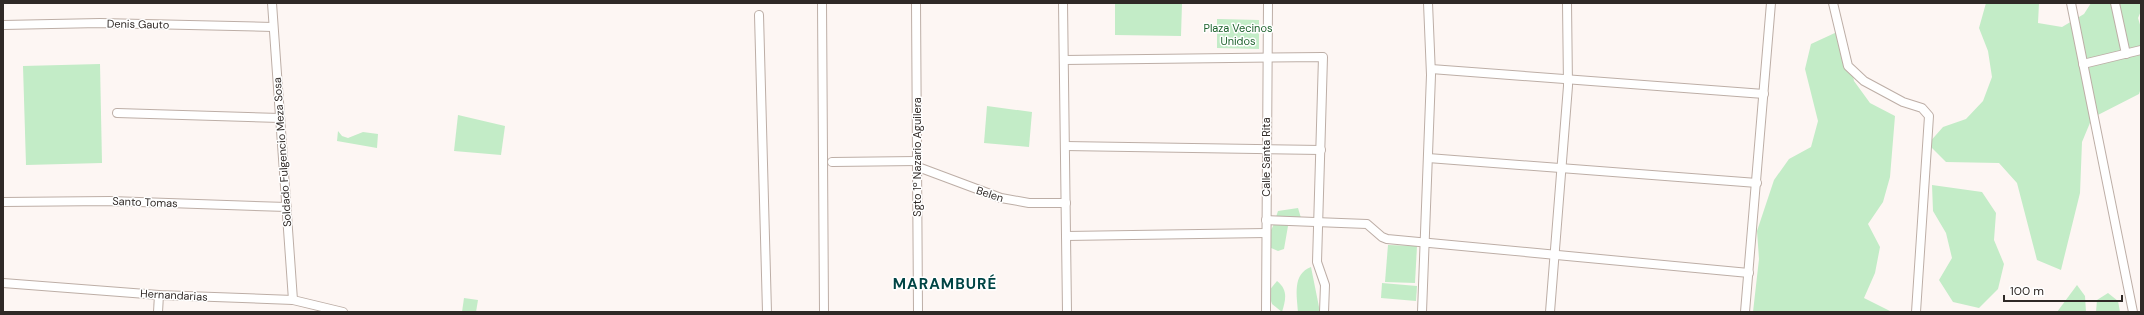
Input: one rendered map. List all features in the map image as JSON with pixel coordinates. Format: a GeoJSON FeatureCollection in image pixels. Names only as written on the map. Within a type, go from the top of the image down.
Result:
{"type":"FeatureCollection","features":[{"type":"Feature","properties":{"kind":"street","name":"Soldado Fulgencio Meza Sosa"},"geometry":{"type":"LineString","coordinates":[[272,3],[293,300]]}},
{"type":"Feature","properties":{"kind":"street"},"geometry":{"type":"LineString","coordinates":[[822,3],[824,312]]}},
{"type":"Feature","properties":{"kind":"street","name":"Sgto 1º Nazario Aguilera"},"geometry":{"type":"LineString","coordinates":[[916,3],[918,312]]}},
{"type":"Feature","properties":{"kind":"street"},"geometry":{"type":"LineString","coordinates":[[1063,3],[1068,312]]}},
{"type":"Feature","properties":{"kind":"street","name":"Calle Santa Rita"},"geometry":{"type":"LineString","coordinates":[[1266,312],[1268,3]]}},
{"type":"Feature","properties":{"kind":"street"},"geometry":{"type":"LineString","coordinates":[[1422,312],[1431,69],[1428,3]]}},
{"type":"Feature","properties":{"kind":"street"},"geometry":{"type":"LineString","coordinates":[[1550,312],[1568,79],[1567,3]]}},
{"type":"Feature","properties":{"kind":"street"},"geometry":{"type":"LineString","coordinates":[[1745,312],[1772,3]]}},
{"type":"Feature","properties":{"kind":"street"},"geometry":{"type":"LineString","coordinates":[[1833,3],[1848,66],[1864,81],[1903,102],[1922,108],[1929,116],[1916,312]]}},
{"type":"Feature","properties":{"kind":"street"},"geometry":{"type":"LineString","coordinates":[[2071,3],[2134,312]]}},
{"type":"Feature","properties":{"kind":"street"},"geometry":{"type":"LineString","coordinates":[[2115,3],[2126,54]]}},
{"type":"Feature","properties":{"kind":"street"},"geometry":{"type":"LineString","coordinates":[[759,15],[767,312]]}},
{"type":"Feature","properties":{"kind":"street","name":"Denis Gauto"},"geometry":{"type":"LineString","coordinates":[[3,25],[100,23],[273,27]]}},
{"type":"Feature","properties":{"kind":"street"},"geometry":{"type":"LineString","coordinates":[[2083,64],[2141,50]]}},
{"type":"Feature","properties":{"kind":"street"},"geometry":{"type":"LineString","coordinates":[[1064,60],[1323,56],[1317,262],[1324,285],[1324,312]]}},
{"type":"Feature","properties":{"kind":"street"},"geometry":{"type":"LineString","coordinates":[[1431,69],[1764,94]]}},
{"type":"Feature","properties":{"kind":"street"},"geometry":{"type":"LineString","coordinates":[[117,113],[280,118]]}},
{"type":"Feature","properties":{"kind":"street"},"geometry":{"type":"LineString","coordinates":[[1065,148],[1320,150]]}},
{"type":"Feature","properties":{"kind":"street"},"geometry":{"type":"LineString","coordinates":[[1428,158],[1757,182]]}},
{"type":"Feature","properties":{"kind":"street"},"geometry":{"type":"LineString","coordinates":[[832,162],[917,164]]}},
{"type":"Feature","properties":{"kind":"street","name":"Belen"},"geometry":{"type":"LineString","coordinates":[[917,164],[1001,198],[1029,203],[1066,203]]}},
{"type":"Feature","properties":{"kind":"street","name":"Santo Tomas"},"geometry":{"type":"LineString","coordinates":[[3,202],[110,201],[287,207]]}},
{"type":"Feature","properties":{"kind":"street"},"geometry":{"type":"LineString","coordinates":[[1266,220],[1367,224],[1382,237],[1749,272]]}},
{"type":"Feature","properties":{"kind":"street"},"geometry":{"type":"LineString","coordinates":[[1066,236],[1266,233]]}},
{"type":"Feature","properties":{"kind":"street","name":"Hernandarias"},"geometry":{"type":"LineString","coordinates":[[3,283],[159,295],[293,300],[343,312]]}},
{"type":"Feature","properties":{"kind":"street"},"geometry":{"type":"LineString","coordinates":[[158,312],[159,295]]}},
{"type":"Feature","properties":{"kind":"green space"},"geometry":{"type":"Polygon","coordinates":[[[1115,3],[1182,3],[1181,36],[1115,35],[1115,3]]]}},
{"type":"Feature","properties":{"kind":"green space"},"geometry":{"type":"Polygon","coordinates":[[[1986,3],[2039,3],[2038,23],[2062,27],[2084,14],[2091,3],[2141,3],[2141,11],[2138,18],[2141,28],[2141,88],[2139,94],[2092,118],[2082,142],[2080,193],[2061,270],[2037,260],[2017,183],[1999,163],[1946,162],[1928,144],[1943,127],[1966,119],[1983,101],[1992,77],[1988,51],[1979,28],[1986,3]]]}},
{"type":"Feature","properties":{"kind":"green space","name":"Plaza Vecinos Unidos"},"geometry":{"type":"Polygon","coordinates":[[[1217,19],[1259,20],[1259,49],[1217,48],[1217,19]]]}},
{"type":"Feature","properties":{"kind":"green space"},"geometry":{"type":"Polygon","coordinates":[[[1837,32],[1849,54],[1854,81],[1870,103],[1895,116],[1890,177],[1883,202],[1868,224],[1880,247],[1875,273],[1864,298],[1892,312],[1753,312],[1759,259],[1757,231],[1774,180],[1789,159],[1811,147],[1818,121],[1805,69],[1811,44],[1837,32]]]}},
{"type":"Feature","properties":{"kind":"green space"},"geometry":{"type":"Polygon","coordinates":[[[100,64],[102,163],[26,165],[23,66],[100,64]]]}},
{"type":"Feature","properties":{"kind":"green space"},"geometry":{"type":"Polygon","coordinates":[[[987,106],[1032,112],[1029,147],[984,143],[987,106]]]}},
{"type":"Feature","properties":{"kind":"green space"},"geometry":{"type":"Polygon","coordinates":[[[458,115],[505,126],[501,155],[454,151],[458,115]]]}},
{"type":"Feature","properties":{"kind":"green space"},"geometry":{"type":"Polygon","coordinates":[[[338,131],[342,136],[348,138],[363,132],[378,134],[377,148],[337,141],[338,131]]]}},
{"type":"Feature","properties":{"kind":"green space"},"geometry":{"type":"Polygon","coordinates":[[[1932,185],[1982,192],[1996,213],[1994,240],[2004,264],[1998,289],[1979,308],[1953,302],[1939,280],[1952,258],[1946,233],[1933,211],[1932,185]]]}},
{"type":"Feature","properties":{"kind":"green space"},"geometry":{"type":"Polygon","coordinates":[[[1298,208],[1301,218],[1297,222],[1288,226],[1284,249],[1278,251],[1269,247],[1268,236],[1278,211],[1298,208]]]}},
{"type":"Feature","properties":{"kind":"green space"},"geometry":{"type":"Polygon","coordinates":[[[1388,245],[1417,246],[1415,283],[1385,282],[1388,245]]]}},
{"type":"Feature","properties":{"kind":"green space"},"geometry":{"type":"Polygon","coordinates":[[[1311,267],[1320,312],[1298,312],[1298,280],[1305,270],[1311,267]]]}},
{"type":"Feature","properties":{"kind":"green space"},"geometry":{"type":"Polygon","coordinates":[[[1277,281],[1281,284],[1285,295],[1282,312],[1272,304],[1268,292],[1277,281]]]}},
{"type":"Feature","properties":{"kind":"green space"},"geometry":{"type":"Polygon","coordinates":[[[1382,283],[1417,286],[1416,301],[1381,298],[1382,283]]]}},
{"type":"Feature","properties":{"kind":"green space"},"geometry":{"type":"Polygon","coordinates":[[[2077,285],[2085,296],[2086,312],[2057,312],[2077,285]]]}},
{"type":"Feature","properties":{"kind":"green space"},"geometry":{"type":"Polygon","coordinates":[[[2108,293],[2118,301],[2120,312],[2096,312],[2097,300],[2108,293]]]}},
{"type":"Feature","properties":{"kind":"green space"},"geometry":{"type":"Polygon","coordinates":[[[464,298],[478,300],[476,312],[462,312],[464,298]]]}},
{"type":"Feature","properties":{"kind":"district","name":"MARAMBURÉ"},"geometry":{"type":"Point","coordinates":[945,284]}}]}
